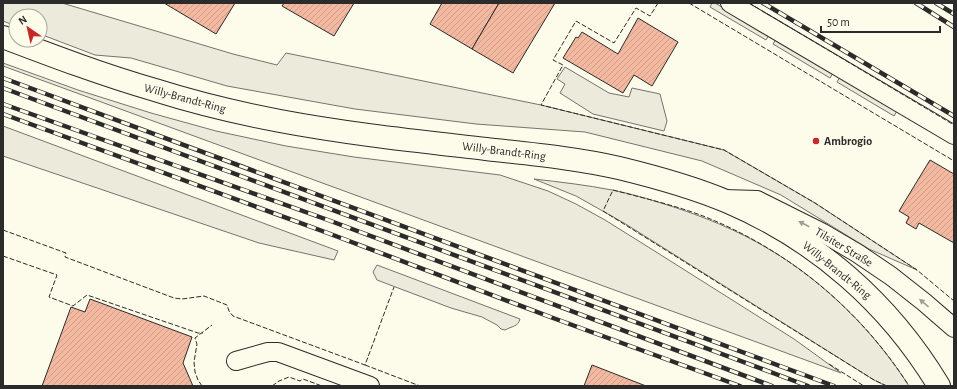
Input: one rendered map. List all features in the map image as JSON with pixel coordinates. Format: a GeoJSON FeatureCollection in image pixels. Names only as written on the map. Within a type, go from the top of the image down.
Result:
{"type":"FeatureCollection","features":[{"type":"Feature","properties":{"kind":"main road","name":"Willy-Brandt-Ring"},"geometry":{"type":"LineString","coordinates":[[3,37],[75,64],[156,91],[218,108],[280,121],[354,133],[558,157],[617,168],[695,189],[767,221],[803,242],[834,265],[860,287],[883,310],[908,340],[939,386]]}},
{"type":"Feature","properties":{"kind":"street"},"geometry":{"type":"LineString","coordinates":[[730,3],[954,136]]}},
{"type":"Feature","properties":{"kind":"street","name":"Tilsiter Straße"},"geometry":{"type":"LineString","coordinates":[[720,199],[757,200],[823,233],[857,253],[891,276],[954,328]]}},
{"type":"Feature","properties":{"kind":"street"},"geometry":{"type":"LineString","coordinates":[[236,361],[268,352],[278,352],[370,386]]}},
{"type":"Feature","properties":{"kind":"shaded area"},"geometry":{"type":"Polygon","coordinates":[[[3,3],[62,3],[233,54],[277,65],[286,53],[541,105],[724,150],[815,203],[917,270],[869,249],[781,195],[702,161],[585,132],[476,124],[355,109],[227,86],[131,58],[95,55],[48,37],[48,8],[8,8],[8,23],[3,21],[3,3]]]}},
{"type":"Feature","properties":{"kind":"shaded area"},"geometry":{"type":"Polygon","coordinates":[[[712,3],[715,3],[769,35],[766,40],[710,7],[712,3]]]}},
{"type":"Feature","properties":{"kind":"shaded area"},"geometry":{"type":"Polygon","coordinates":[[[776,39],[833,73],[830,78],[773,44],[776,39]]]}},
{"type":"Feature","properties":{"kind":"shaded area"},"geometry":{"type":"Polygon","coordinates":[[[3,63],[78,90],[151,113],[216,131],[286,146],[354,157],[500,175],[548,191],[605,220],[794,339],[841,373],[3,66],[3,63]]]}},
{"type":"Feature","properties":{"kind":"shaded area"},"geometry":{"type":"Polygon","coordinates":[[[565,67],[609,93],[629,97],[632,88],[660,94],[667,121],[664,131],[593,114],[560,93],[565,84],[557,79],[565,67]]]}},
{"type":"Feature","properties":{"kind":"shaded area"},"geometry":{"type":"Polygon","coordinates":[[[840,77],[897,111],[894,116],[837,82],[840,77]]]}},
{"type":"Feature","properties":{"kind":"shaded area"},"geometry":{"type":"Polygon","coordinates":[[[3,126],[338,251],[334,260],[259,243],[3,156],[3,126]]]}},
{"type":"Feature","properties":{"kind":"shaded area"},"geometry":{"type":"Polygon","coordinates":[[[534,179],[602,188],[643,197],[704,218],[759,243],[811,278],[848,311],[881,347],[909,386],[886,386],[874,380],[624,223],[576,196],[534,179]]]}},
{"type":"Feature","properties":{"kind":"shaded area"},"geometry":{"type":"Polygon","coordinates":[[[377,265],[520,319],[519,322],[505,330],[501,329],[497,325],[482,317],[451,308],[377,280],[373,272],[377,265]]]}},
{"type":"Feature","properties":{"kind":"building"},"geometry":{"type":"Polygon","coordinates":[[[164,3],[235,3],[216,34],[164,3]]]}},
{"type":"Feature","properties":{"kind":"building"},"geometry":{"type":"Polygon","coordinates":[[[284,3],[354,3],[334,36],[282,6],[284,3]]]}},
{"type":"Feature","properties":{"kind":"building"},"geometry":{"type":"Polygon","coordinates":[[[442,3],[499,3],[472,49],[430,24],[442,3]]]}},
{"type":"Feature","properties":{"kind":"building"},"geometry":{"type":"Polygon","coordinates":[[[499,3],[555,3],[513,73],[472,49],[499,3]]]}},
{"type":"Feature","properties":{"kind":"building"},"geometry":{"type":"Polygon","coordinates":[[[638,18],[678,42],[652,86],[634,75],[623,93],[563,58],[576,37],[578,38],[582,32],[618,54],[638,18]]]}},
{"type":"Feature","properties":{"kind":"building"},"geometry":{"type":"Polygon","coordinates":[[[930,160],[954,174],[954,243],[919,223],[916,229],[906,223],[909,217],[899,211],[930,160]]]}},
{"type":"Feature","properties":{"kind":"building"},"geometry":{"type":"Polygon","coordinates":[[[90,299],[192,337],[183,363],[193,386],[42,386],[71,307],[85,312],[90,299]]]}},
{"type":"Feature","properties":{"kind":"building"},"geometry":{"type":"Polygon","coordinates":[[[592,365],[646,386],[584,386],[592,365]]]}},
{"type":"Feature","properties":{"kind":"railway"},"geometry":{"type":"LineString","coordinates":[[763,3],[954,116]]}},
{"type":"Feature","properties":{"kind":"railway"},"geometry":{"type":"LineString","coordinates":[[916,3],[954,27]]}},
{"type":"Feature","properties":{"kind":"railway"},"geometry":{"type":"LineString","coordinates":[[936,3],[954,14]]}},
{"type":"Feature","properties":{"kind":"railway"},"geometry":{"type":"LineString","coordinates":[[3,78],[834,386]]}},
{"type":"Feature","properties":{"kind":"railway"},"geometry":{"type":"LineString","coordinates":[[3,88],[808,386]]}},
{"type":"Feature","properties":{"kind":"railway"},"geometry":{"type":"LineString","coordinates":[[3,104],[328,220],[772,386]]}},
{"type":"Feature","properties":{"kind":"railway"},"geometry":{"type":"LineString","coordinates":[[3,114],[740,386]]}},
{"type":"Feature","properties":{"kind":"fence"},"geometry":{"type":"LineString","coordinates":[[658,3],[650,16],[636,8],[614,43],[576,21],[553,60],[563,65],[541,105],[724,150],[815,203],[917,270],[954,301]]}},
{"type":"Feature","properties":{"kind":"fence"},"geometry":{"type":"LineString","coordinates":[[689,3],[954,161]]}},
{"type":"Feature","properties":{"kind":"fence"},"geometry":{"type":"LineString","coordinates":[[749,3],[954,125]]}},
{"type":"Feature","properties":{"kind":"fence"},"geometry":{"type":"LineString","coordinates":[[887,386],[874,380],[603,211],[613,190],[670,205],[703,216],[764,246],[792,264],[820,285],[845,308],[890,358],[909,386]]}},
{"type":"Feature","properties":{"kind":"fence"},"geometry":{"type":"LineString","coordinates":[[3,230],[66,253],[65,257],[174,298],[182,299],[204,296],[227,305],[233,316],[365,365],[394,287]]}},
{"type":"Feature","properties":{"kind":"fence"},"geometry":{"type":"LineString","coordinates":[[3,256],[57,275],[49,297],[73,306],[87,295],[198,333],[203,333]]}},
{"type":"Feature","properties":{"kind":"fence"},"geometry":{"type":"LineString","coordinates":[[202,386],[195,372],[194,362],[197,344],[195,338],[212,325]]}},
{"type":"Feature","properties":{"kind":"fence"},"geometry":{"type":"LineString","coordinates":[[829,364],[864,386]]}},
{"type":"Feature","properties":{"kind":"fence"},"geometry":{"type":"LineString","coordinates":[[365,365],[420,386]]}},
{"type":"Feature","properties":{"kind":"fence"},"geometry":{"type":"LineString","coordinates":[[272,386],[289,377],[300,381],[303,379],[322,386]]}},
{"type":"Feature","properties":{"kind":"place","name":"Ambrogio"},"geometry":{"type":"Point","coordinates":[816,141]}}]}
